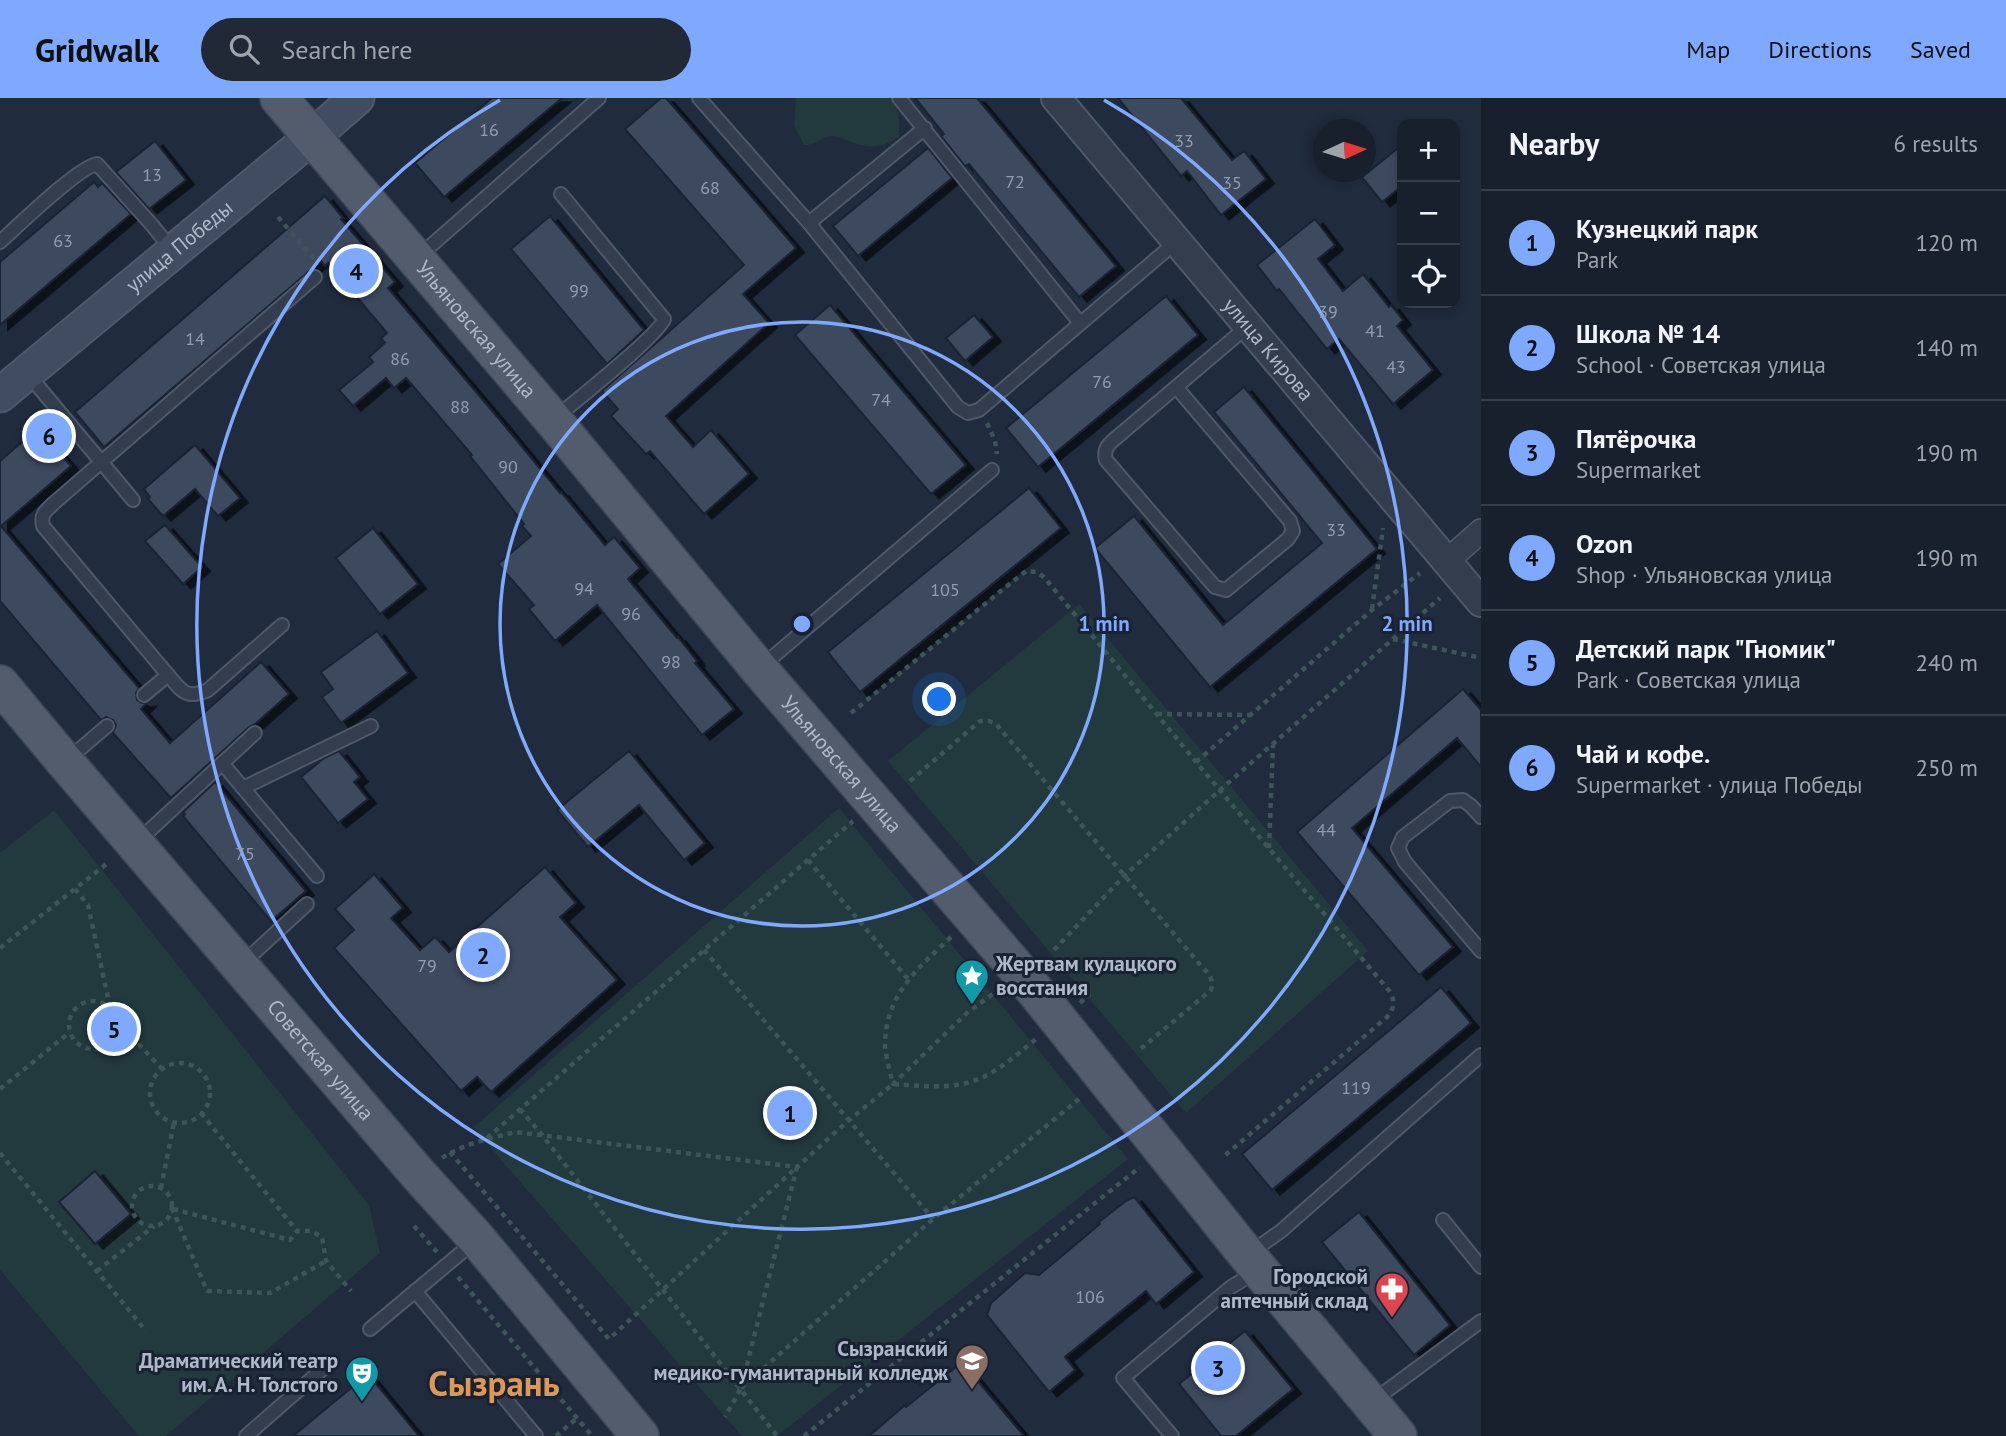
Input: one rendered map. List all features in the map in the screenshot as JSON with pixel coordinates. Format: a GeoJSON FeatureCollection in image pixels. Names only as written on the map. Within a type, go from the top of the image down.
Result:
{"type":"FeatureCollection","features":[{"type":"Feature","properties":{"kind":"main road","name":"Ульяновская улица"},"geometry":{"type":"LineString","coordinates":[[279,98],[418,258],[759,669],[1020,972],[1253,1263],[1398,1436]]}},
{"type":"Feature","properties":{"kind":"main road","name":"улица Победы"},"geometry":{"type":"LineString","coordinates":[[0,394],[357,98]]}},
{"type":"Feature","properties":{"kind":"main road","name":"Советская улица"},"geometry":{"type":"LineString","coordinates":[[0,684],[65,762],[122,853],[240,965],[418,1174],[477,1239],[640,1436]]}},
{"type":"Feature","properties":{"kind":"street","name":"улица Кирова"},"geometry":{"type":"LineString","coordinates":[[1056,98],[1481,602]]}},
{"type":"Feature","properties":{"kind":"street"},"geometry":{"type":"LineString","coordinates":[[1447,561],[1481,531]]}},
{"type":"Feature","properties":{"kind":"lane"},"geometry":{"type":"LineString","coordinates":[[418,258],[599,98]]}},
{"type":"Feature","properties":{"kind":"lane"},"geometry":{"type":"LineString","coordinates":[[699,98],[809,223],[958,407],[968,413],[979,410],[1176,242]]}},
{"type":"Feature","properties":{"kind":"lane"},"geometry":{"type":"LineString","coordinates":[[899,98],[1080,323]]}},
{"type":"Feature","properties":{"kind":"lane"},"geometry":{"type":"LineString","coordinates":[[809,223],[925,128]]}},
{"type":"Feature","properties":{"kind":"lane"},"geometry":{"type":"LineString","coordinates":[[0,242],[75,176],[88,166],[97,164],[174,251]]}},
{"type":"Feature","properties":{"kind":"lane"},"geometry":{"type":"LineString","coordinates":[[553,420],[648,339],[663,324],[664,319],[561,194]]}},
{"type":"Feature","properties":{"kind":"lane"},"geometry":{"type":"LineString","coordinates":[[282,625],[208,690],[197,695],[188,695],[180,689],[43,526],[41,518],[43,513],[314,276]]}},
{"type":"Feature","properties":{"kind":"lane"},"geometry":{"type":"LineString","coordinates":[[1177,388],[1290,521],[1293,531],[1288,539],[1226,590],[1215,587],[1106,460],[1104,453],[1106,447],[1248,326]]}},
{"type":"Feature","properties":{"kind":"lane"},"geometry":{"type":"LineString","coordinates":[[26,373],[133,500]]}},
{"type":"Feature","properties":{"kind":"lane"},"geometry":{"type":"LineString","coordinates":[[759,669],[992,470]]}},
{"type":"Feature","properties":{"kind":"lane"},"geometry":{"type":"LineString","coordinates":[[144,695],[168,675]]}},
{"type":"Feature","properties":{"kind":"lane"},"geometry":{"type":"LineString","coordinates":[[65,762],[107,726]]}},
{"type":"Feature","properties":{"kind":"lane"},"geometry":{"type":"LineString","coordinates":[[243,788],[371,726]]}},
{"type":"Feature","properties":{"kind":"lane"},"geometry":{"type":"LineString","coordinates":[[122,853],[255,733]]}},
{"type":"Feature","properties":{"kind":"lane"},"geometry":{"type":"LineString","coordinates":[[222,763],[317,876]]}},
{"type":"Feature","properties":{"kind":"lane"},"geometry":{"type":"LineString","coordinates":[[1481,817],[1463,800],[1450,801],[1403,837],[1398,848],[1405,862],[1481,951]]}},
{"type":"Feature","properties":{"kind":"lane"},"geometry":{"type":"LineString","coordinates":[[240,965],[307,904]]}},
{"type":"Feature","properties":{"kind":"lane"},"geometry":{"type":"LineString","coordinates":[[1172,1436],[1124,1378],[1230,1287],[1281,1231],[1481,1055]]}},
{"type":"Feature","properties":{"kind":"lane"},"geometry":{"type":"LineString","coordinates":[[1443,1220],[1481,1267]]}},
{"type":"Feature","properties":{"kind":"lane"},"geometry":{"type":"LineString","coordinates":[[370,1329],[477,1239]]}},
{"type":"Feature","properties":{"kind":"lane"},"geometry":{"type":"LineString","coordinates":[[415,1291],[536,1436]]}},
{"type":"Feature","properties":{"kind":"lane"},"geometry":{"type":"LineString","coordinates":[[1370,1403],[1481,1321]]}},
{"type":"Feature","properties":{"kind":"lane"},"geometry":{"type":"LineString","coordinates":[[246,1436],[325,1367]]}},
{"type":"Feature","properties":{"kind":"path"},"geometry":{"type":"LineString","coordinates":[[278,217],[317,262],[319,268],[314,276]]}},
{"type":"Feature","properties":{"kind":"path"},"geometry":{"type":"LineString","coordinates":[[979,410],[995,441],[997,460],[992,470]]}},
{"type":"Feature","properties":{"kind":"path"},"geometry":{"type":"LineString","coordinates":[[1372,610],[1383,528]]}},
{"type":"Feature","properties":{"kind":"path"},"geometry":{"type":"LineString","coordinates":[[851,713],[1026,571],[1036,572],[1044,578],[1391,993],[1395,1002],[1387,1017],[1222,1158]]}},
{"type":"Feature","properties":{"kind":"path"},"geometry":{"type":"LineString","coordinates":[[1196,762],[1372,610],[1420,573]]}},
{"type":"Feature","properties":{"kind":"path"},"geometry":{"type":"LineString","coordinates":[[1054,950],[1124,876],[1440,598]]}},
{"type":"Feature","properties":{"kind":"path"},"geometry":{"type":"LineString","coordinates":[[1393,639],[1481,658]]}},
{"type":"Feature","properties":{"kind":"path"},"geometry":{"type":"LineString","coordinates":[[1157,714],[1251,715]]}},
{"type":"Feature","properties":{"kind":"path"},"geometry":{"type":"LineString","coordinates":[[910,780],[981,721],[989,720],[996,724],[1210,976],[1213,983],[1211,990],[1138,1051]]}},
{"type":"Feature","properties":{"kind":"path"},"geometry":{"type":"LineString","coordinates":[[1269,848],[1273,745]]}},
{"type":"Feature","properties":{"kind":"path"},"geometry":{"type":"LineString","coordinates":[[485,1140],[854,821]]}},
{"type":"Feature","properties":{"kind":"path"},"geometry":{"type":"LineString","coordinates":[[0,948],[122,853]]}},
{"type":"Feature","properties":{"kind":"path"},"geometry":{"type":"LineString","coordinates":[[808,860],[908,979]]}},
{"type":"Feature","properties":{"kind":"path"},"geometry":{"type":"LineString","coordinates":[[75,889],[88,905],[110,1007]]}},
{"type":"Feature","properties":{"kind":"path"},"geometry":{"type":"LineString","coordinates":[[893,1084],[885,1049],[887,1023],[908,979],[951,936]]}},
{"type":"Feature","properties":{"kind":"path"},"geometry":{"type":"LineString","coordinates":[[704,950],[933,1219]]}},
{"type":"Feature","properties":{"kind":"path"},"geometry":{"type":"LineString","coordinates":[[450,1152],[609,1339],[848,1121],[893,1084],[968,1012],[997,990]]}},
{"type":"Feature","properties":{"kind":"path"},"geometry":{"type":"LineString","coordinates":[[893,1084],[951,1086],[980,1079],[1006,1063],[1090,994]]}},
{"type":"Feature","properties":{"kind":"path"},"geometry":{"type":"LineString","coordinates":[[94,1000],[110,1007],[117,1021],[114,1037],[109,1044],[94,1049],[79,1045],[70,1032],[71,1017],[80,1005],[94,1000]]}},
{"type":"Feature","properties":{"kind":"path"},"geometry":{"type":"LineString","coordinates":[[117,1021],[162,1069]]}},
{"type":"Feature","properties":{"kind":"path"},"geometry":{"type":"LineString","coordinates":[[0,1089],[70,1032]]}},
{"type":"Feature","properties":{"kind":"path"},"geometry":{"type":"LineString","coordinates":[[180,1063],[198,1069],[205,1077],[209,1086],[207,1105],[193,1119],[184,1122],[165,1119],[152,1104],[151,1085],[162,1069],[180,1063]]}},
{"type":"Feature","properties":{"kind":"path"},"geometry":{"type":"LineString","coordinates":[[741,1388],[933,1219],[1079,1099]]}},
{"type":"Feature","properties":{"kind":"path"},"geometry":{"type":"LineString","coordinates":[[520,1109],[777,1436]]}},
{"type":"Feature","properties":{"kind":"path"},"geometry":{"type":"LineString","coordinates":[[201,1113],[297,1231]]}},
{"type":"Feature","properties":{"kind":"path"},"geometry":{"type":"LineString","coordinates":[[161,1188],[174,1122]]}},
{"type":"Feature","properties":{"kind":"path"},"geometry":{"type":"LineString","coordinates":[[418,1174],[450,1152],[516,1132],[797,1167]]}},
{"type":"Feature","properties":{"kind":"path"},"geometry":{"type":"LineString","coordinates":[[0,1153],[146,1331]]}},
{"type":"Feature","properties":{"kind":"path"},"geometry":{"type":"LineString","coordinates":[[804,1436],[1141,1166]]}},
{"type":"Feature","properties":{"kind":"path"},"geometry":{"type":"LineString","coordinates":[[725,1417],[741,1388],[797,1167]]}},
{"type":"Feature","properties":{"kind":"path"},"geometry":{"type":"LineString","coordinates":[[155,1225],[142,1223],[133,1212],[136,1193],[148,1186],[161,1188],[169,1196],[207,1291],[270,1293],[326,1261]]}},
{"type":"Feature","properties":{"kind":"path"},"geometry":{"type":"LineString","coordinates":[[172,1208],[290,1240],[297,1231]]}},
{"type":"Feature","properties":{"kind":"path"},"geometry":{"type":"LineString","coordinates":[[97,1271],[155,1225],[166,1220],[172,1208]]}},
{"type":"Feature","properties":{"kind":"path"},"geometry":{"type":"LineString","coordinates":[[414,1226],[592,1436]]}},
{"type":"Feature","properties":{"kind":"path"},"geometry":{"type":"LineString","coordinates":[[297,1231],[311,1231],[322,1237],[326,1261],[351,1291]]}},
{"type":"Feature","properties":{"kind":"path"},"geometry":{"type":"LineString","coordinates":[[556,1436],[578,1418]]}},
{"type":"Feature","properties":{"kind":"green space"},"geometry":{"type":"Polygon","coordinates":[[[796,98],[890,98],[899,116],[899,137],[876,146],[858,144],[835,136],[804,145],[794,125],[796,98]]]}},
{"type":"Feature","properties":{"kind":"green space"},"geometry":{"type":"Polygon","coordinates":[[[1079,604],[1368,951],[1186,1113],[888,761],[1079,604]]]}},
{"type":"Feature","properties":{"kind":"green space"},"geometry":{"type":"Polygon","coordinates":[[[839,808],[1128,1159],[777,1436],[742,1436],[474,1127],[839,808]]]}},
{"type":"Feature","properties":{"kind":"green space"},"geometry":{"type":"Polygon","coordinates":[[[54,810],[369,1205],[380,1253],[166,1436],[139,1436],[0,1270],[0,853],[54,810]]]}},
{"type":"Feature","properties":{"kind":"building"},"geometry":{"type":"Polygon","coordinates":[[[492,98],[562,98],[444,197],[415,163],[492,98]]]}},
{"type":"Feature","properties":{"kind":"building"},"geometry":{"type":"Polygon","coordinates":[[[661,98],[666,98],[796,248],[743,294],[769,323],[666,416],[693,447],[711,430],[749,474],[704,514],[650,451],[646,454],[611,416],[618,409],[602,391],[744,265],[625,129],[661,98]]]}},
{"type":"Feature","properties":{"kind":"building"},"geometry":{"type":"Polygon","coordinates":[[[915,98],[977,98],[1116,266],[1079,297],[969,164],[965,166],[915,98]]]}},
{"type":"Feature","properties":{"kind":"building"},"geometry":{"type":"Polygon","coordinates":[[[1118,98],[1181,98],[1232,160],[1244,151],[1266,179],[1221,215],[1187,171],[1181,176],[1118,98]]]}},
{"type":"Feature","properties":{"kind":"building"},"geometry":{"type":"Polygon","coordinates":[[[155,141],[186,180],[149,209],[116,172],[155,141]]]}},
{"type":"Feature","properties":{"kind":"building"},"geometry":{"type":"Polygon","coordinates":[[[928,148],[952,178],[858,256],[833,226],[928,148]]]}},
{"type":"Feature","properties":{"kind":"building"},"geometry":{"type":"Polygon","coordinates":[[[1397,149],[1397,190],[1382,202],[1366,182],[1376,182],[1376,166],[1397,149]]]}},
{"type":"Feature","properties":{"kind":"building"},"geometry":{"type":"Polygon","coordinates":[[[94,182],[98,187],[102,183],[131,214],[0,325],[0,262],[94,182]]]}},
{"type":"Feature","properties":{"kind":"building"},"geometry":{"type":"Polygon","coordinates":[[[325,196],[343,218],[341,219],[395,282],[388,288],[560,493],[605,545],[614,537],[640,568],[628,579],[734,709],[702,735],[597,605],[555,641],[529,609],[534,605],[498,564],[531,536],[470,456],[472,455],[406,378],[394,388],[386,378],[353,406],[339,390],[373,362],[369,357],[385,343],[381,338],[387,333],[328,263],[325,266],[321,261],[104,447],[75,412],[325,196]]]}},
{"type":"Feature","properties":{"kind":"building"},"geometry":{"type":"Polygon","coordinates":[[[550,216],[644,330],[607,364],[511,249],[550,216]]]}},
{"type":"Feature","properties":{"kind":"building"},"geometry":{"type":"Polygon","coordinates":[[[1315,219],[1335,245],[1318,259],[1343,291],[1363,274],[1403,320],[1397,326],[1433,370],[1393,404],[1339,339],[1327,349],[1257,265],[1315,219]]]}},
{"type":"Feature","properties":{"kind":"building"},"geometry":{"type":"Polygon","coordinates":[[[1166,296],[1198,335],[1038,467],[1006,428],[1166,296]]]}},
{"type":"Feature","properties":{"kind":"building"},"geometry":{"type":"Polygon","coordinates":[[[830,305],[966,465],[931,494],[795,335],[830,305]]]}},
{"type":"Feature","properties":{"kind":"building"},"geometry":{"type":"Polygon","coordinates":[[[974,315],[993,337],[965,361],[946,338],[974,315]]]}},
{"type":"Feature","properties":{"kind":"building"},"geometry":{"type":"Polygon","coordinates":[[[1244,387],[1377,549],[1210,687],[1095,548],[1134,516],[1223,625],[1322,543],[1214,412],[1244,387]]]}},
{"type":"Feature","properties":{"kind":"building"},"geometry":{"type":"Polygon","coordinates":[[[38,428],[71,466],[1,526],[139,688],[136,693],[137,700],[148,702],[141,709],[170,743],[261,662],[289,694],[171,798],[113,733],[116,725],[113,720],[106,717],[101,720],[0,601],[0,461],[38,428]]]}},
{"type":"Feature","properties":{"kind":"building"},"geometry":{"type":"Polygon","coordinates":[[[195,445],[240,498],[218,516],[195,489],[163,516],[148,499],[150,497],[144,489],[195,445]]]}},
{"type":"Feature","properties":{"kind":"building"},"geometry":{"type":"Polygon","coordinates":[[[1029,488],[1061,528],[860,692],[828,652],[1029,488]]]}},
{"type":"Feature","properties":{"kind":"building"},"geometry":{"type":"Polygon","coordinates":[[[165,525],[202,567],[183,584],[145,541],[165,525]]]}},
{"type":"Feature","properties":{"kind":"building"},"geometry":{"type":"Polygon","coordinates":[[[373,528],[418,584],[380,614],[336,558],[373,528]]]}},
{"type":"Feature","properties":{"kind":"building"},"geometry":{"type":"Polygon","coordinates":[[[377,631],[408,673],[341,723],[322,697],[333,689],[321,672],[377,631]]]}},
{"type":"Feature","properties":{"kind":"building"},"geometry":{"type":"Polygon","coordinates":[[[1463,689],[1481,710],[1481,767],[1457,738],[1352,828],[1453,947],[1419,975],[1297,832],[1463,689]]]}},
{"type":"Feature","properties":{"kind":"building"},"geometry":{"type":"Polygon","coordinates":[[[339,751],[360,777],[354,782],[368,799],[338,823],[301,777],[324,758],[339,751]]]}},
{"type":"Feature","properties":{"kind":"building"},"geometry":{"type":"Polygon","coordinates":[[[629,751],[705,843],[684,860],[639,805],[588,847],[557,810],[629,751]]]}},
{"type":"Feature","properties":{"kind":"building"},"geometry":{"type":"Polygon","coordinates":[[[215,782],[306,891],[271,921],[183,816],[183,812],[215,782]]]}},
{"type":"Feature","properties":{"kind":"building"},"geometry":{"type":"Polygon","coordinates":[[[545,867],[576,903],[560,917],[617,980],[491,1092],[477,1077],[461,1091],[334,948],[354,930],[335,909],[374,874],[403,908],[391,918],[420,950],[435,937],[449,952],[545,867]]]}},
{"type":"Feature","properties":{"kind":"building"},"geometry":{"type":"Polygon","coordinates":[[[1441,987],[1471,1023],[1272,1190],[1242,1154],[1441,987]]]}},
{"type":"Feature","properties":{"kind":"building"},"geometry":{"type":"Polygon","coordinates":[[[95,1171],[131,1214],[95,1244],[59,1202],[95,1171]]]}},
{"type":"Feature","properties":{"kind":"building"},"geometry":{"type":"Polygon","coordinates":[[[1134,1197],[1194,1272],[1156,1304],[1146,1291],[1065,1357],[1075,1370],[1049,1392],[987,1315],[991,1303],[1025,1273],[1039,1275],[1100,1224],[1099,1222],[1134,1197]]]}},
{"type":"Feature","properties":{"kind":"building"},"geometry":{"type":"Polygon","coordinates":[[[1359,1212],[1450,1325],[1414,1355],[1322,1242],[1359,1212]]]}},
{"type":"Feature","properties":{"kind":"building"},"geometry":{"type":"Polygon","coordinates":[[[1245,1331],[1293,1389],[1236,1436],[1221,1436],[1179,1384],[1245,1331]]]}},
{"type":"Feature","properties":{"kind":"building","name":"Сызранский медико-гуманитарный колледж"},"geometry":{"type":"Polygon","coordinates":[[[962,1362],[1024,1436],[869,1436],[905,1405],[906,1407],[962,1362]]]}},
{"type":"Feature","properties":{"kind":"building","name":"Драматический театр им. А. Н. Толстого"},"geometry":{"type":"Polygon","coordinates":[[[368,1374],[419,1436],[293,1436],[368,1374]]]}},
{"type":"Feature","properties":{"kind":"place","name":"Ozon"},"geometry":{"type":"Point","coordinates":[356,271]}},
{"type":"Feature","properties":{"kind":"place","name":"Чай и кофе."},"geometry":{"type":"Point","coordinates":[49,436]}},
{"type":"Feature","properties":{"kind":"place","name":"Школа № 14"},"geometry":{"type":"Point","coordinates":[483,955]}},
{"type":"Feature","properties":{"kind":"place","name":"Жертвам кулацкого восстания"},"geometry":{"type":"Point","coordinates":[972,1006]}},
{"type":"Feature","properties":{"kind":"place","name":"Детский парк \"Гномик\""},"geometry":{"type":"Point","coordinates":[114,1029]}},
{"type":"Feature","properties":{"kind":"place","name":"Кузнецкий парк"},"geometry":{"type":"Point","coordinates":[790,1113]}},
{"type":"Feature","properties":{"kind":"place","name":"Городской аптечный склад"},"geometry":{"type":"Point","coordinates":[1392,1319]}},
{"type":"Feature","properties":{"kind":"place","name":"Пятёрочка"},"geometry":{"type":"Point","coordinates":[1218,1368]}},
{"type":"Feature","properties":{"kind":"place","name":"Сызранский медико-гуманитарный колледж"},"geometry":{"type":"Point","coordinates":[972,1391]}},
{"type":"Feature","properties":{"kind":"place","name":"Драматический театр им. А. Н. Толстого"},"geometry":{"type":"Point","coordinates":[362,1403]}},
{"type":"Feature","properties":{"kind":"district","name":"Сызрань"},"geometry":{"type":"Point","coordinates":[494,1384]}}]}
